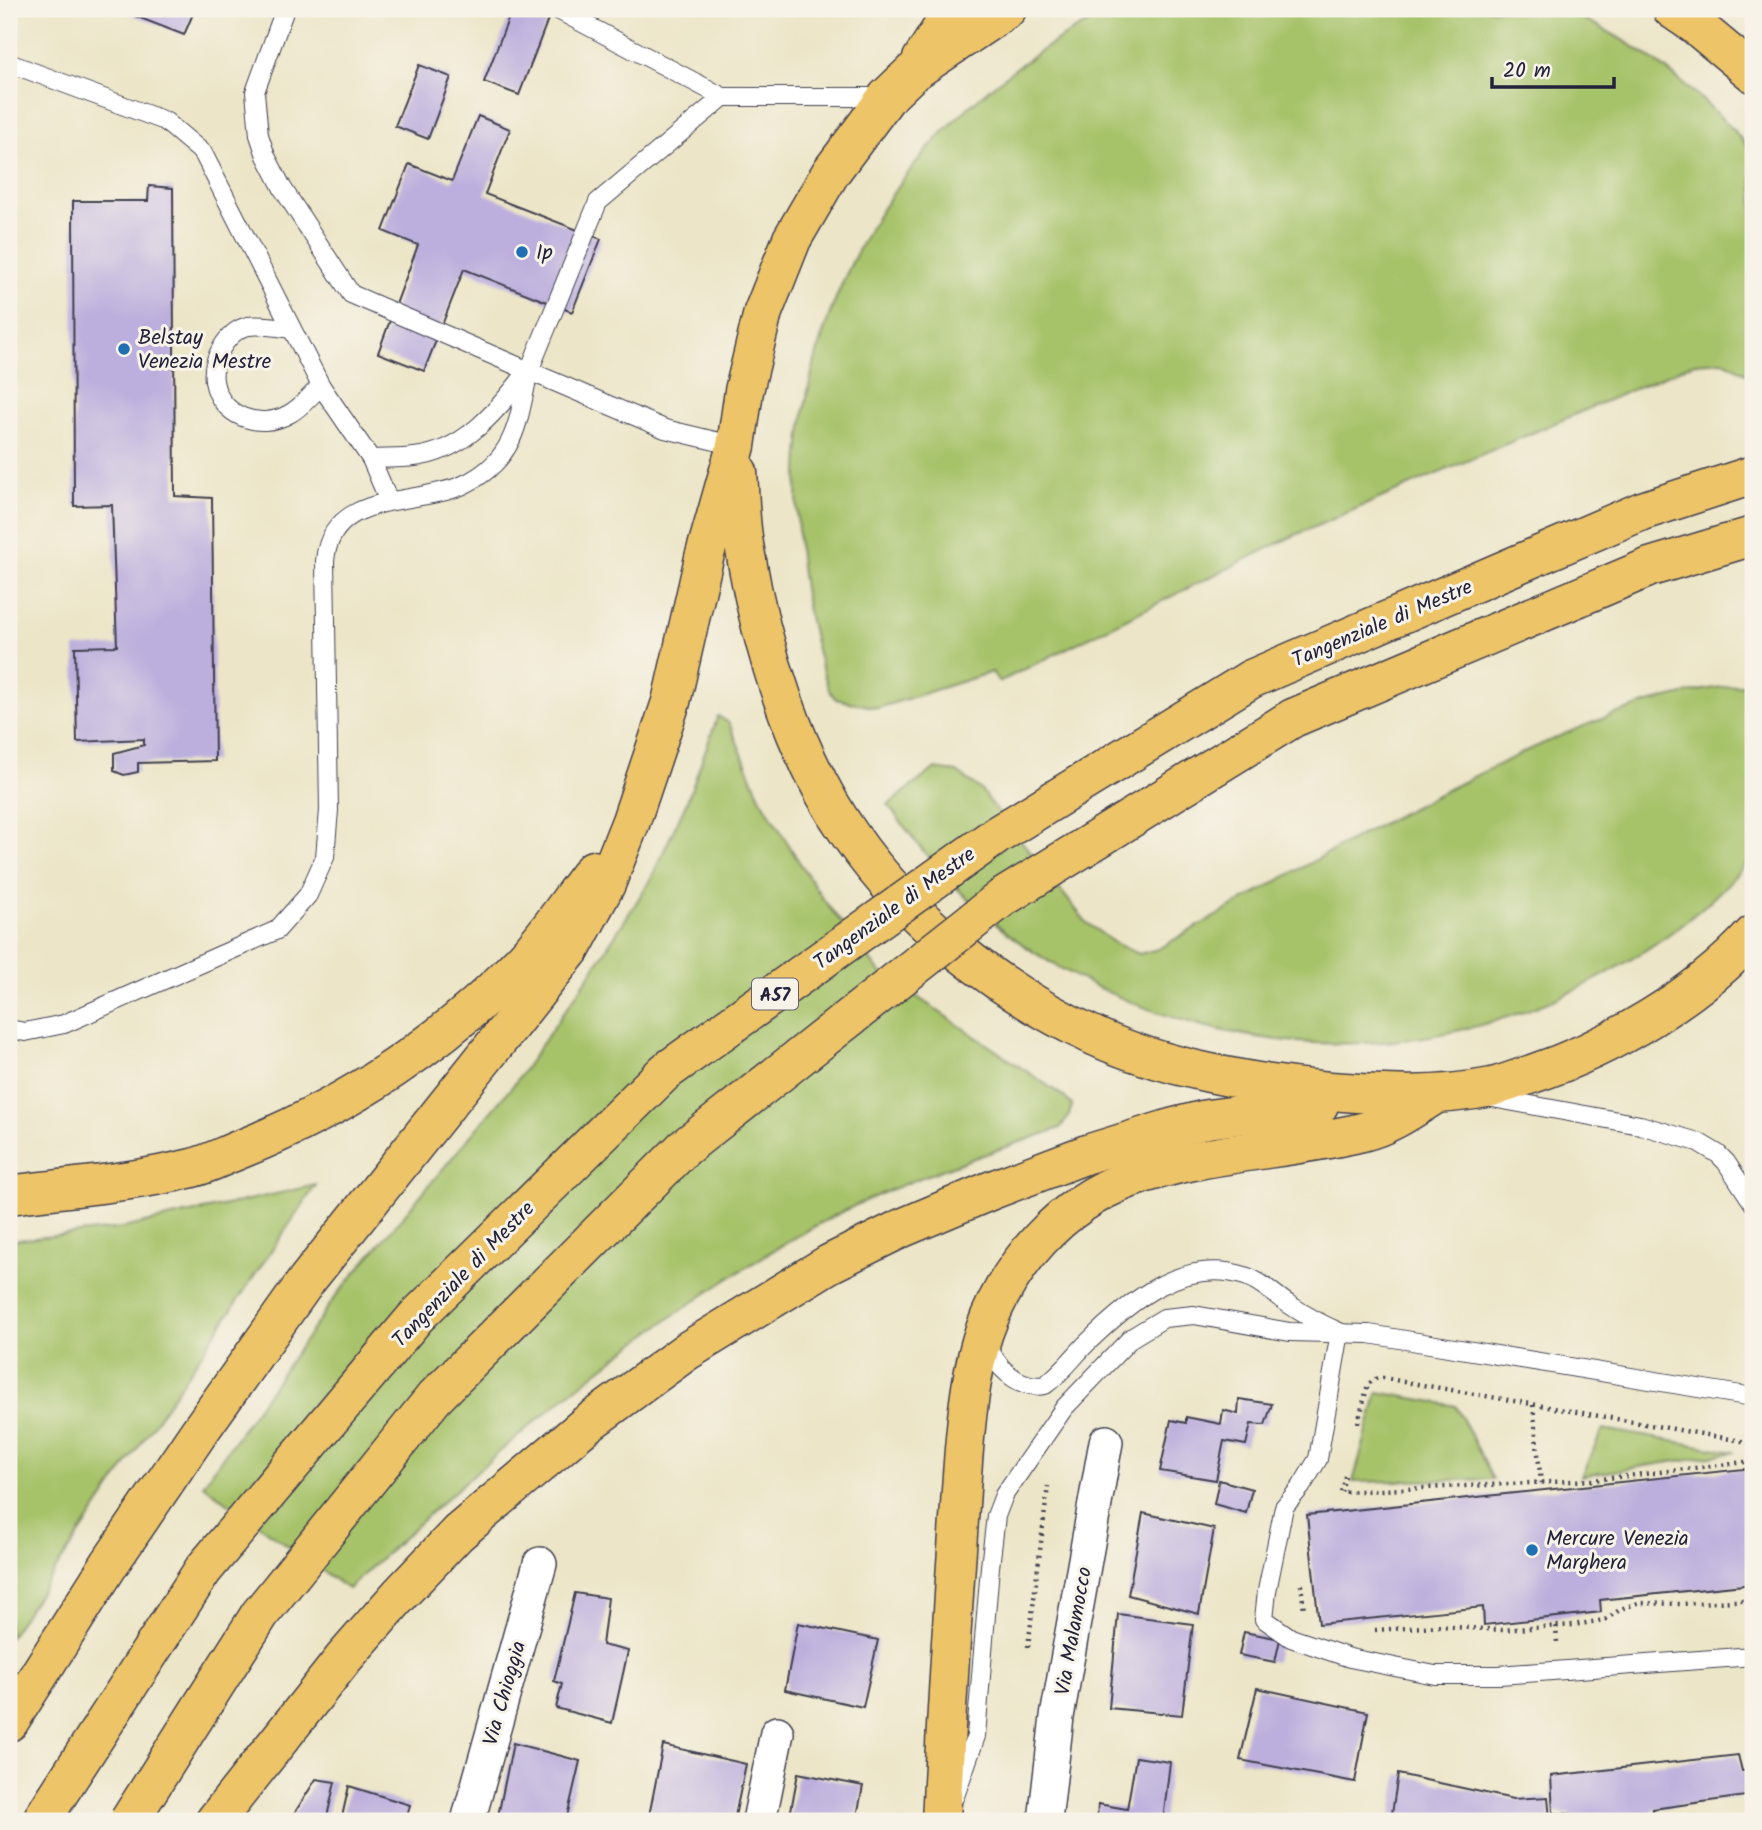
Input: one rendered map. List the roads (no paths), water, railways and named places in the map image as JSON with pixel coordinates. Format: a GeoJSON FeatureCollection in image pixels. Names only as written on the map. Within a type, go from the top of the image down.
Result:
{"type":"FeatureCollection","features":[{"type":"Feature","properties":{"kind":"highway"},"geometry":{"type":"LineString","coordinates":[[14,1714],[199,1432],[307,1280],[571,949],[606,884],[631,821],[671,702],[705,558],[736,446],[744,391],[763,312],[792,239],[831,172],[900,85],[954,9]]}},
{"type":"Feature","properties":{"kind":"highway"},"geometry":{"type":"LineString","coordinates":[[900,85],[1007,9]]}},
{"type":"Feature","properties":{"kind":"highway"},"geometry":{"type":"LineString","coordinates":[[1672,9],[1695,24],[1753,73]]}},
{"type":"Feature","properties":{"kind":"highway"},"geometry":{"type":"LineString","coordinates":[[736,446],[744,548],[769,654],[792,723],[818,780],[849,835],[932,929],[986,974],[1096,1038],[1199,1070],[1279,1086],[1380,1095],[1446,1094],[1495,1087],[1588,1053],[1654,1016],[1700,983],[1753,935]]}},
{"type":"Feature","properties":{"kind":"highway","name":"Tangenziale di Mestre"},"geometry":{"type":"LineString","coordinates":[[41,1821],[203,1570],[416,1317],[665,1072],[997,835],[1251,679],[1642,511],[1753,475]]}},
{"type":"Feature","properties":{"kind":"highway"},"geometry":{"type":"LineString","coordinates":[[129,1821],[260,1614],[433,1398],[684,1148],[1002,898],[1293,718],[1650,567],[1753,536]]}},
{"type":"Feature","properties":{"kind":"highway"},"geometry":{"type":"LineString","coordinates":[[9,1195],[130,1181],[195,1167],[313,1118],[391,1069],[476,1004],[525,957],[631,821]]}},
{"type":"Feature","properties":{"kind":"highway"},"geometry":{"type":"LineString","coordinates":[[941,1821],[946,1707],[965,1445],[974,1380],[984,1334],[1012,1275],[1024,1257],[1064,1216],[1110,1186],[1142,1174],[1199,1160],[1364,1132],[1446,1094]]}},
{"type":"Feature","properties":{"kind":"highway"},"geometry":{"type":"LineString","coordinates":[[216,1820],[344,1658],[401,1592],[458,1533],[507,1488],[587,1423],[736,1319],[829,1264],[902,1228],[1087,1154],[1207,1119],[1380,1095]]}},
{"type":"Feature","properties":{"kind":"street","name":"Via Malamocco"},"geometry":{"type":"LineString","coordinates":[[1045,1821],[1058,1717],[1107,1442]]}},
{"type":"Feature","properties":{"kind":"street","name":"Via Chioggia"},"geometry":{"type":"LineString","coordinates":[[468,1821],[540,1564]]}},
{"type":"Feature","properties":{"kind":"street"},"geometry":{"type":"LineString","coordinates":[[759,1821],[777,1733]]}},
{"type":"Feature","properties":{"kind":"lane"},"geometry":{"type":"LineString","coordinates":[[285,9],[255,92],[259,135],[266,156],[283,189],[351,294],[665,429],[736,446]]}},
{"type":"Feature","properties":{"kind":"lane"},"geometry":{"type":"LineString","coordinates":[[556,9],[723,97],[900,85]]}},
{"type":"Feature","properties":{"kind":"lane"},"geometry":{"type":"LineString","coordinates":[[9,63],[165,121],[203,153],[321,386],[371,459],[389,502]]}},
{"type":"Feature","properties":{"kind":"lane"},"geometry":{"type":"LineString","coordinates":[[9,1030],[26,1032],[64,1024],[277,930],[308,895],[325,857],[329,810],[326,551],[329,542],[345,519],[389,502],[461,486],[492,466],[507,448],[516,427],[529,371],[598,202],[723,97]]}},
{"type":"Feature","properties":{"kind":"lane"},"geometry":{"type":"LineString","coordinates":[[291,329],[248,326],[225,341],[219,352],[214,379],[221,399],[235,413],[262,423],[292,413],[321,386]]}},
{"type":"Feature","properties":{"kind":"lane"},"geometry":{"type":"LineString","coordinates":[[371,459],[417,457],[445,449],[458,442],[497,411],[529,371]]}},
{"type":"Feature","properties":{"kind":"lane"},"geometry":{"type":"LineString","coordinates":[[1446,1094],[1640,1125],[1698,1142],[1726,1162],[1753,1203]]}},
{"type":"Feature","properties":{"kind":"lane"},"geometry":{"type":"LineString","coordinates":[[984,1334],[991,1354],[1002,1368],[1027,1384],[1045,1385],[1087,1343],[1141,1296],[1160,1284],[1198,1271],[1245,1276],[1307,1315],[1340,1332]]}},
{"type":"Feature","properties":{"kind":"lane"},"geometry":{"type":"LineString","coordinates":[[947,1821],[976,1736],[996,1516],[1009,1486],[1064,1408],[1124,1345],[1148,1326],[1164,1318],[1194,1315],[1290,1332],[1368,1334],[1753,1397]]}},
{"type":"Feature","properties":{"kind":"lane"},"geometry":{"type":"LineString","coordinates":[[1340,1332],[1318,1459],[1301,1487],[1284,1507],[1264,1619],[1291,1638],[1350,1658],[1436,1675],[1511,1674],[1753,1656]]}},
{"type":"Feature","properties":{"kind":"place","name":"Ip"},"geometry":{"type":"Point","coordinates":[522,252]}},
{"type":"Feature","properties":{"kind":"place","name":"Belstay Venezia Mestre"},"geometry":{"type":"Point","coordinates":[124,349]}},
{"type":"Feature","properties":{"kind":"place","name":"Mercure Venezia Marghera"},"geometry":{"type":"Point","coordinates":[1532,1550]}}]}
